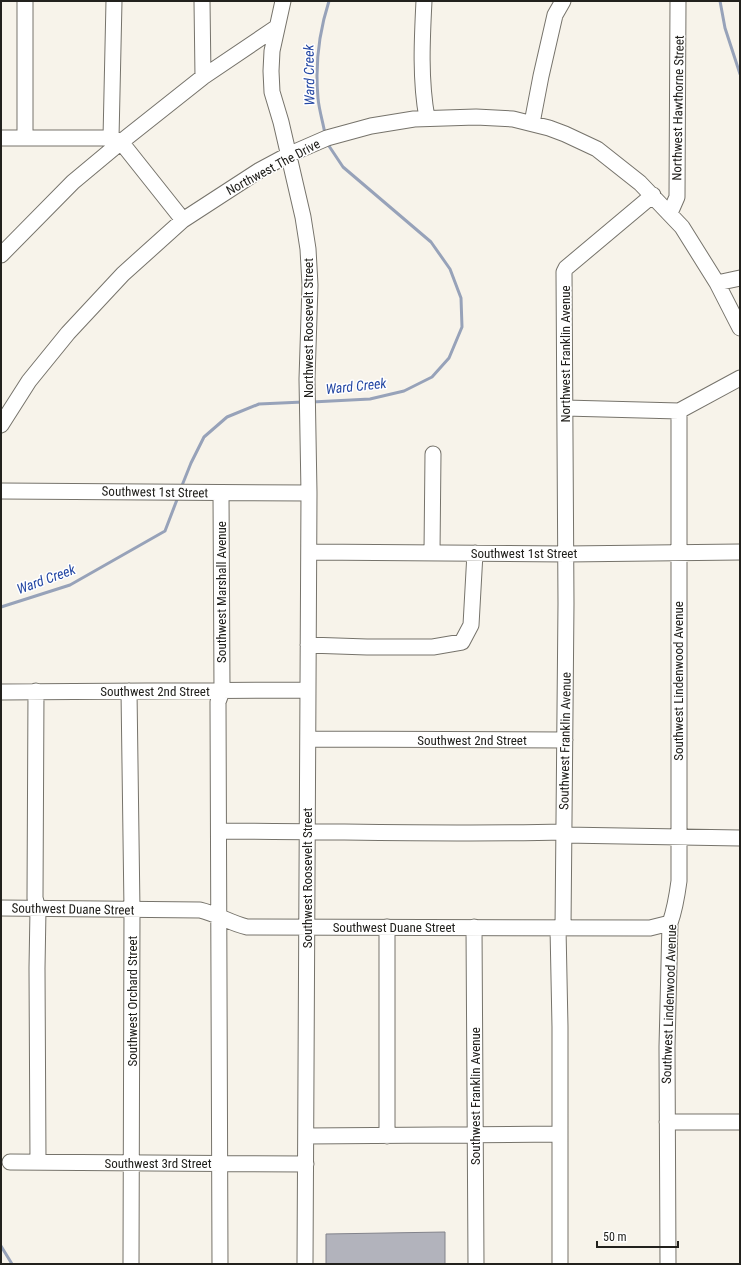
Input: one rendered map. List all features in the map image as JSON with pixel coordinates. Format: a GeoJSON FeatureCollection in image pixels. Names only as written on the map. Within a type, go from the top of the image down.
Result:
{"type":"FeatureCollection","features":[{"type":"Feature","properties":{"kind":"street"},"geometry":{"type":"LineString","coordinates":[[25,1],[25,138]]}},
{"type":"Feature","properties":{"kind":"street"},"geometry":{"type":"LineString","coordinates":[[114,1],[116,140],[183,220]]}},
{"type":"Feature","properties":{"kind":"street"},"geometry":{"type":"LineString","coordinates":[[202,1],[203,77]]}},
{"type":"Feature","properties":{"kind":"street","name":"Northwest Roosevelt Street"},"geometry":{"type":"LineString","coordinates":[[283,1],[272,51],[272,92],[303,217],[308,249],[310,285],[307,379],[309,493]]}},
{"type":"Feature","properties":{"kind":"street"},"geometry":{"type":"LineString","coordinates":[[424,1],[423,78],[424,104],[427,118]]}},
{"type":"Feature","properties":{"kind":"street"},"geometry":{"type":"LineString","coordinates":[[532,124],[555,15],[563,1]]}},
{"type":"Feature","properties":{"kind":"street","name":"Northwest Hawthorne Street"},"geometry":{"type":"LineString","coordinates":[[670,213],[677,197],[678,1]]}},
{"type":"Feature","properties":{"kind":"street"},"geometry":{"type":"LineString","coordinates":[[1,255],[116,140],[203,77],[278,27]]}},
{"type":"Feature","properties":{"kind":"street","name":"Northwest The Drive"},"geometry":{"type":"LineString","coordinates":[[1,425],[29,381],[68,333],[123,274],[183,220],[233,187],[288,155],[326,138],[391,122],[427,118],[476,117],[513,119],[565,134],[597,149],[653,195],[682,227],[718,283],[740,328]]}},
{"type":"Feature","properties":{"kind":"street"},"geometry":{"type":"LineString","coordinates":[[1,138],[116,140]]}},
{"type":"Feature","properties":{"kind":"street","name":"Northwest Franklin Avenue"},"geometry":{"type":"LineString","coordinates":[[566,554],[564,272],[566,268],[653,195]]}},
{"type":"Feature","properties":{"kind":"street"},"geometry":{"type":"LineString","coordinates":[[718,283],[740,278]]}},
{"type":"Feature","properties":{"kind":"street"},"geometry":{"type":"LineString","coordinates":[[565,408],[678,411],[740,378]]}},
{"type":"Feature","properties":{"kind":"street","name":"Southwest Lindenwood Avenue"},"geometry":{"type":"LineString","coordinates":[[668,1264],[667,1047],[670,923],[677,898],[679,881],[678,411]]}},
{"type":"Feature","properties":{"kind":"street"},"geometry":{"type":"LineString","coordinates":[[432,552],[433,454]]}},
{"type":"Feature","properties":{"kind":"street","name":"Southwest 1st Street"},"geometry":{"type":"LineString","coordinates":[[1,491],[309,493]]}},
{"type":"Feature","properties":{"kind":"street","name":"Southwest Marshall Avenue"},"geometry":{"type":"LineString","coordinates":[[220,1264],[219,831],[221,493]]}},
{"type":"Feature","properties":{"kind":"street","name":"Southwest Roosevelt Street"},"geometry":{"type":"LineString","coordinates":[[305,1264],[309,493]]}},
{"type":"Feature","properties":{"kind":"street","name":"Southwest 1st Street"},"geometry":{"type":"LineString","coordinates":[[308,552],[566,554],[740,552]]}},
{"type":"Feature","properties":{"kind":"street"},"geometry":{"type":"LineString","coordinates":[[308,645],[367,648],[433,647],[462,642],[471,625],[475,553]]}},
{"type":"Feature","properties":{"kind":"street","name":"Southwest Franklin Avenue"},"geometry":{"type":"LineString","coordinates":[[560,1264],[560,928],[564,834],[566,554]]}},
{"type":"Feature","properties":{"kind":"street","name":"Southwest 2nd Street"},"geometry":{"type":"LineString","coordinates":[[1,692],[129,691],[220,696],[308,690]]}},
{"type":"Feature","properties":{"kind":"street"},"geometry":{"type":"LineString","coordinates":[[36,691],[35,898],[38,909],[38,1162]]}},
{"type":"Feature","properties":{"kind":"street","name":"Southwest Orchard Street"},"geometry":{"type":"LineString","coordinates":[[129,691],[132,910],[131,1264]]}},
{"type":"Feature","properties":{"kind":"street","name":"Southwest 2nd Street"},"geometry":{"type":"LineString","coordinates":[[308,739],[565,740]]}},
{"type":"Feature","properties":{"kind":"street"},"geometry":{"type":"LineString","coordinates":[[219,831],[308,831],[409,834],[564,834],[740,838]]}},
{"type":"Feature","properties":{"kind":"street","name":"Southwest Duane Street"},"geometry":{"type":"LineString","coordinates":[[1,908],[200,910],[212,913],[225,920],[247,927],[650,928],[670,923]]}},
{"type":"Feature","properties":{"kind":"street"},"geometry":{"type":"LineString","coordinates":[[387,927],[387,1136]]}},
{"type":"Feature","properties":{"kind":"street","name":"Southwest Franklin Avenue"},"geometry":{"type":"LineString","coordinates":[[474,927],[476,1264]]}},
{"type":"Feature","properties":{"kind":"street"},"geometry":{"type":"LineString","coordinates":[[667,1122],[740,1122]]}},
{"type":"Feature","properties":{"kind":"street"},"geometry":{"type":"LineString","coordinates":[[306,1136],[476,1136],[560,1134]]}},
{"type":"Feature","properties":{"kind":"street","name":"Southwest 3rd Street"},"geometry":{"type":"LineString","coordinates":[[10,1162],[306,1164]]}},
{"type":"Feature","properties":{"kind":"building"},"geometry":{"type":"Polygon","coordinates":[[[445,1232],[445,1264],[326,1264],[326,1234],[445,1232]]]}},
{"type":"Feature","properties":{"kind":"waterway","name":"Ward Creek"},"geometry":{"type":"LineString","coordinates":[[325,134],[319,102],[317,73],[320,37],[329,1]]}},
{"type":"Feature","properties":{"kind":"waterway"},"geometry":{"type":"LineString","coordinates":[[720,1],[725,28],[740,74]]}},
{"type":"Feature","properties":{"kind":"waterway","name":"Ward Creek"},"geometry":{"type":"LineString","coordinates":[[312,402],[370,399],[404,391],[432,377],[449,358],[462,327],[461,298],[450,269],[431,242],[343,167],[327,143]]}},
{"type":"Feature","properties":{"kind":"waterway","name":"Ward Creek"},"geometry":{"type":"LineString","coordinates":[[181,488],[204,437],[227,417],[259,404],[303,402]]}},
{"type":"Feature","properties":{"kind":"waterway","name":"Ward Creek"},"geometry":{"type":"LineString","coordinates":[[1,607],[70,585],[165,531],[178,497]]}},
{"type":"Feature","properties":{"kind":"waterway","name":"Ward Creek"},"geometry":{"type":"LineString","coordinates":[[1,1246],[12,1264]]}}]}
